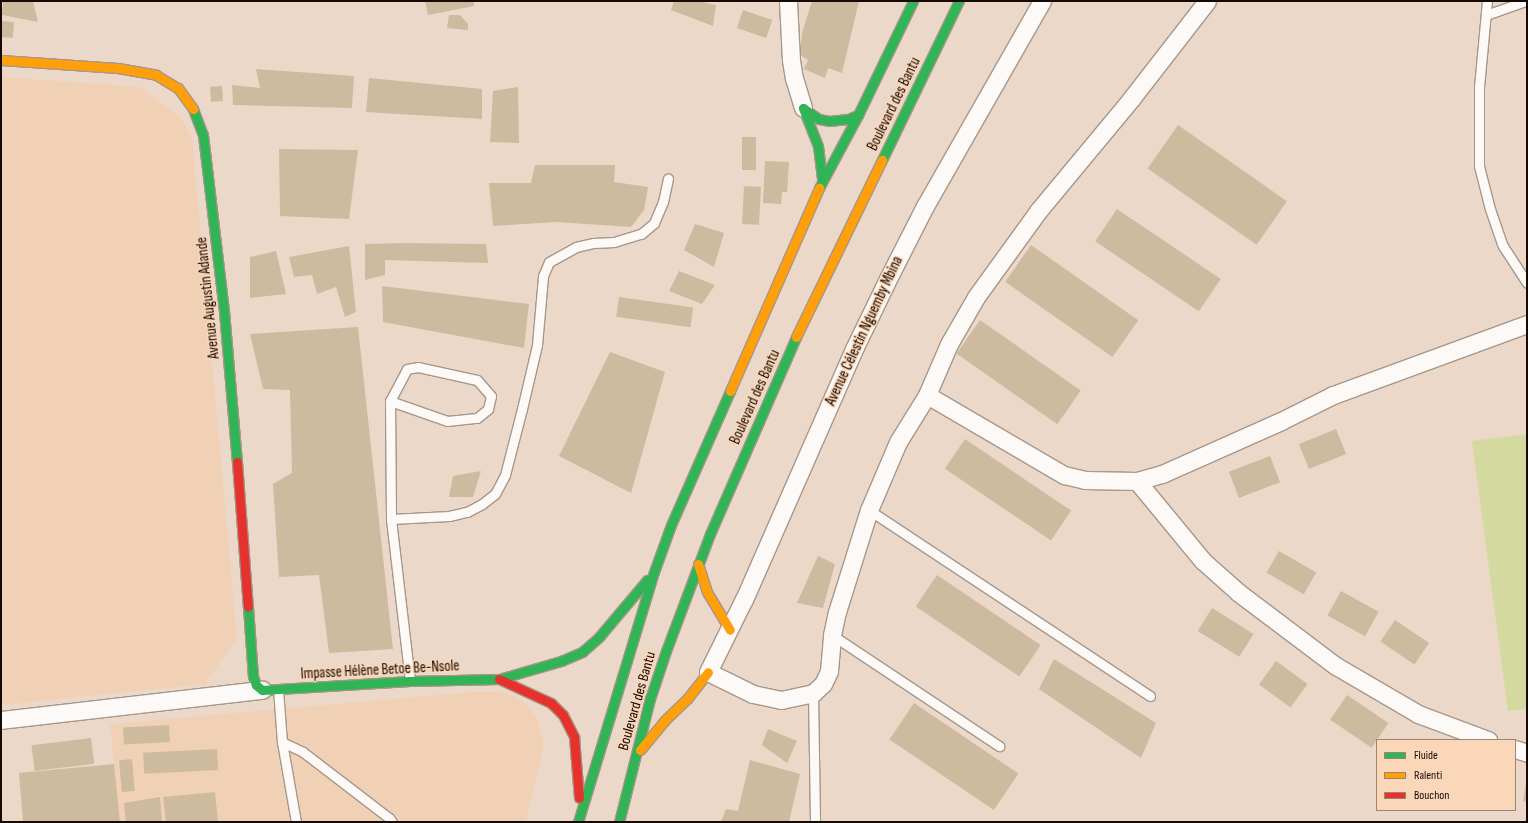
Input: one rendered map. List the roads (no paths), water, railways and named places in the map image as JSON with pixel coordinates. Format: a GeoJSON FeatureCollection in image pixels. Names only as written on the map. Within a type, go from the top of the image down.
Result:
{"type":"FeatureCollection","features":[{"type":"Feature","properties":{"kind":"main road","name":"Boulevard des Bantu"},"geometry":{"type":"LineString","coordinates":[[578,822],[580,811],[654,572],[671,525],[718,416],[772,300],[822,181],[858,114],[913,1]]}},
{"type":"Feature","properties":{"kind":"main road","name":"Boulevard des Bantu"},"geometry":{"type":"LineString","coordinates":[[619,822],[635,755],[666,651],[698,564],[797,336],[959,1]]}},
{"type":"Feature","properties":{"kind":"main road","name":"Avenue Augustin Adande"},"geometry":{"type":"LineString","coordinates":[[1,60],[118,68],[156,75],[178,88],[194,112],[203,135],[211,193],[231,382],[253,676],[256,685],[270,690]]}},
{"type":"Feature","properties":{"kind":"main road"},"geometry":{"type":"LineString","coordinates":[[803,108],[819,119],[829,121],[848,119],[858,114]]}},
{"type":"Feature","properties":{"kind":"main road"},"geometry":{"type":"LineString","coordinates":[[803,108],[818,146],[822,181]]}},
{"type":"Feature","properties":{"kind":"main road"},"geometry":{"type":"LineString","coordinates":[[698,564],[707,592],[730,630]]}},
{"type":"Feature","properties":{"kind":"main road"},"geometry":{"type":"LineString","coordinates":[[499,680],[561,661],[582,652],[599,637],[654,572]]}},
{"type":"Feature","properties":{"kind":"main road"},"geometry":{"type":"LineString","coordinates":[[635,755],[664,721],[687,699],[708,672]]}},
{"type":"Feature","properties":{"kind":"main road"},"geometry":{"type":"LineString","coordinates":[[499,680],[551,703],[563,715],[574,737],[580,811]]}},
{"type":"Feature","properties":{"kind":"main road","name":"Impasse Hélène Betoe Be-Nsole"},"geometry":{"type":"LineString","coordinates":[[270,690],[410,681],[499,680]]}},
{"type":"Feature","properties":{"kind":"street"},"geometry":{"type":"LineString","coordinates":[[788,1],[791,60],[794,78],[803,108]]}},
{"type":"Feature","properties":{"kind":"street","name":"Avenue Célestin Nguemby Mbina"},"geometry":{"type":"LineString","coordinates":[[708,672],[730,630],[851,356],[886,283],[925,206],[1042,1]]}},
{"type":"Feature","properties":{"kind":"street"},"geometry":{"type":"LineString","coordinates":[[708,672],[740,689],[767,698],[781,700],[813,693],[823,684],[829,671],[832,635],[848,573],[869,510],[898,442],[928,395],[949,344],[976,297],[1039,210],[1131,99],[1207,1]]}},
{"type":"Feature","properties":{"kind":"street"},"geometry":{"type":"LineString","coordinates":[[928,395],[1064,475],[1085,480],[1137,481],[1162,474],[1281,422],[1333,395],[1527,324]]}},
{"type":"Feature","properties":{"kind":"street"},"geometry":{"type":"LineString","coordinates":[[1137,481],[1203,561],[1239,593],[1336,666],[1418,714],[1485,739]]}},
{"type":"Feature","properties":{"kind":"street"},"geometry":{"type":"LineString","coordinates":[[1,720],[270,690]]}},
{"type":"Feature","properties":{"kind":"street"},"geometry":{"type":"LineString","coordinates":[[1516,749],[1527,753]]}},
{"type":"Feature","properties":{"kind":"lane"},"geometry":{"type":"LineString","coordinates":[[1487,1],[1479,88],[1479,166],[1490,208],[1503,246],[1527,283]]}},
{"type":"Feature","properties":{"kind":"lane"},"geometry":{"type":"LineString","coordinates":[[1486,15],[1525,1]]}},
{"type":"Feature","properties":{"kind":"lane"},"geometry":{"type":"LineString","coordinates":[[391,519],[467,512],[482,504],[495,494],[505,475],[537,345],[543,276],[549,262],[576,248],[594,243],[614,242],[641,234],[654,223],[663,202],[668,179]]}},
{"type":"Feature","properties":{"kind":"lane"},"geometry":{"type":"LineString","coordinates":[[390,401],[447,421],[477,418],[488,409],[491,396],[477,380],[418,367],[407,369],[390,401],[391,519],[410,681]]}},
{"type":"Feature","properties":{"kind":"lane"},"geometry":{"type":"LineString","coordinates":[[869,510],[1150,696]]}},
{"type":"Feature","properties":{"kind":"lane"},"geometry":{"type":"LineString","coordinates":[[832,635],[999,746]]}},
{"type":"Feature","properties":{"kind":"lane"},"geometry":{"type":"LineString","coordinates":[[270,690],[282,742],[296,822]]}},
{"type":"Feature","properties":{"kind":"lane"},"geometry":{"type":"LineString","coordinates":[[813,693],[815,822]]}},
{"type":"Feature","properties":{"kind":"lane"},"geometry":{"type":"LineString","coordinates":[[282,742],[303,752],[389,818],[392,822]]}}]}
